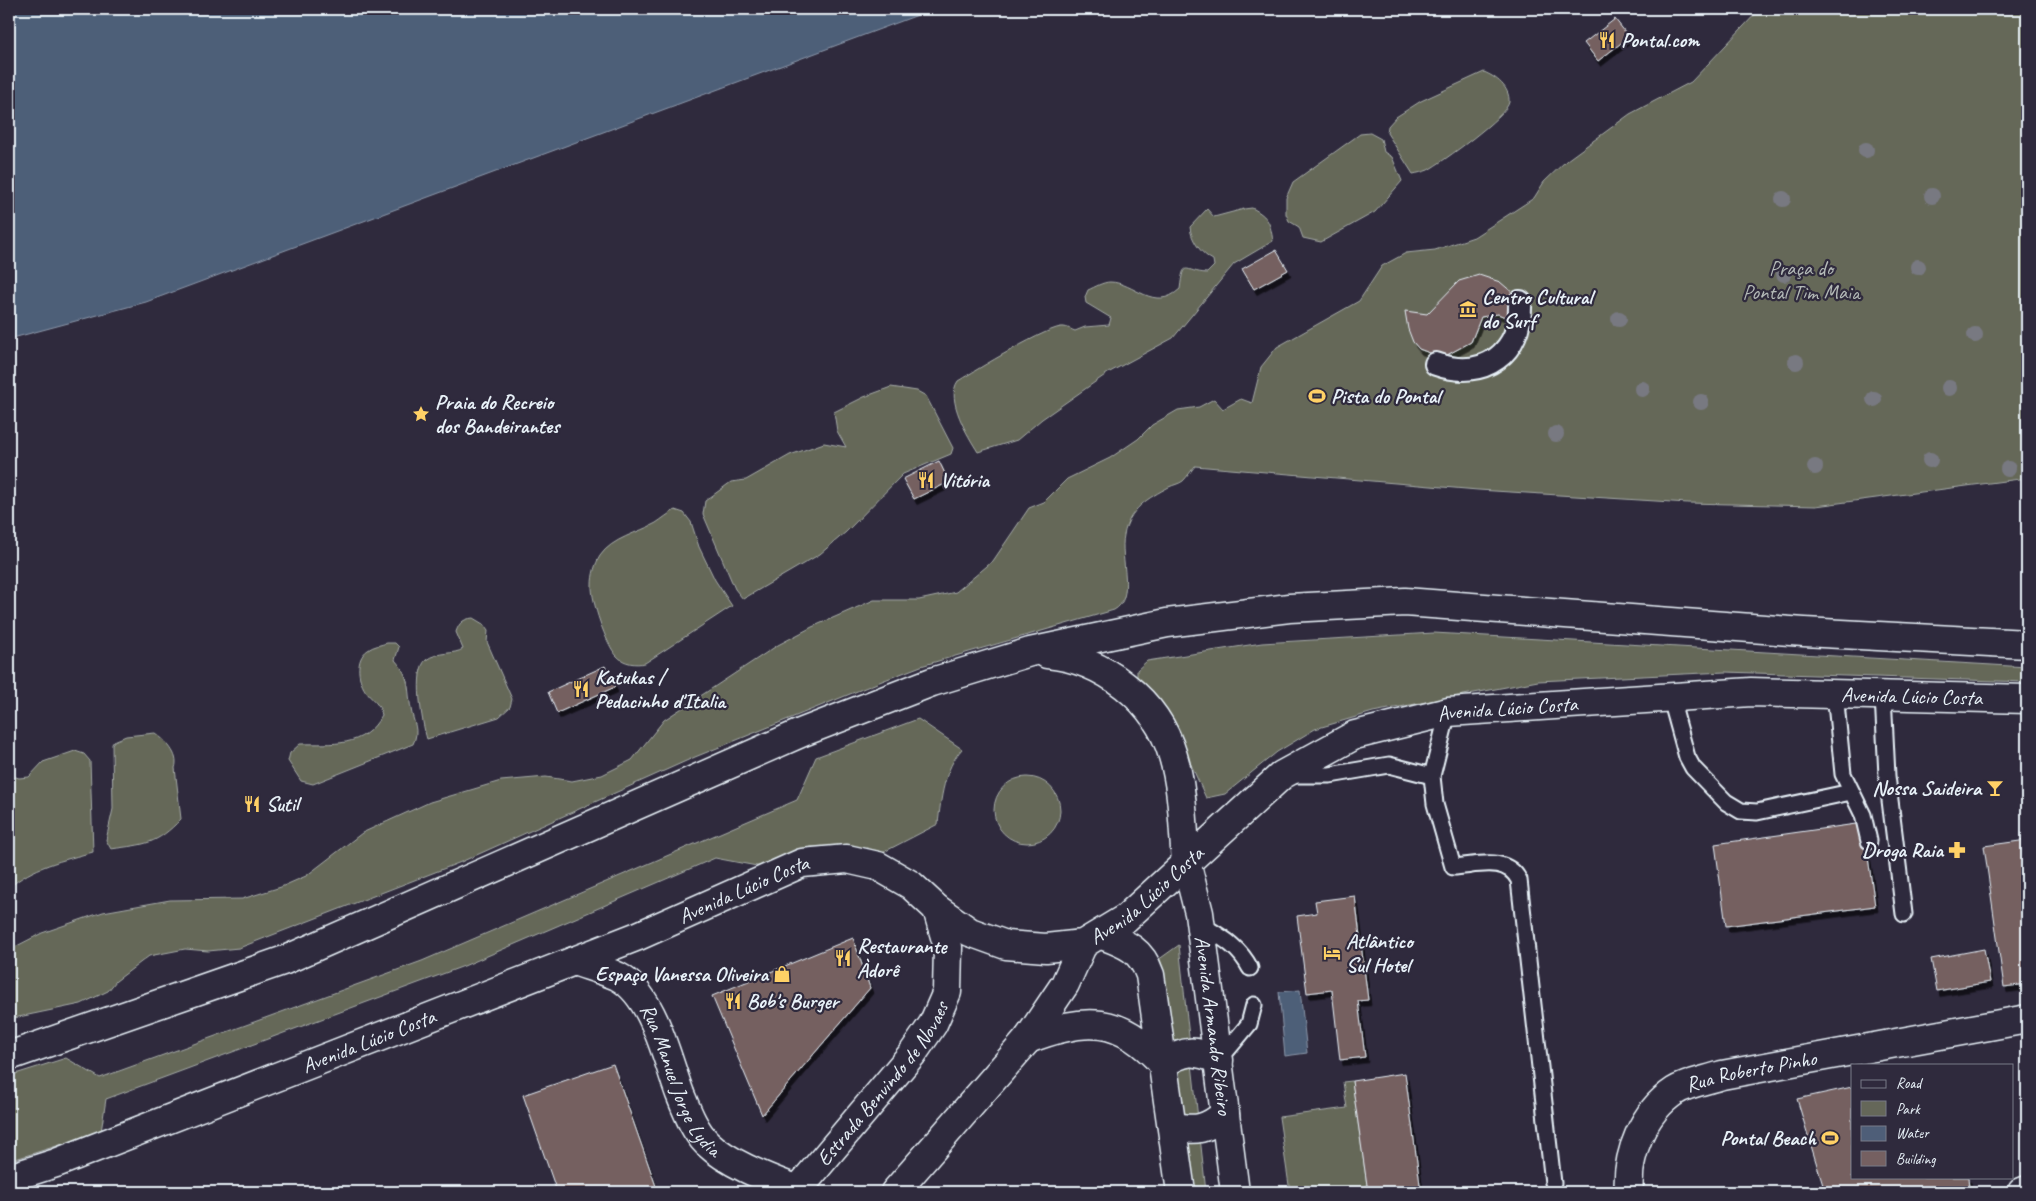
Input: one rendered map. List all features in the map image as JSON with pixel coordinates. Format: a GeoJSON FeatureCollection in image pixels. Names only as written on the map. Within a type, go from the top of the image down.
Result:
{"type":"FeatureCollection","features":[{"type":"Feature","properties":{"kind":"main road"},"geometry":{"type":"LineString","coordinates":[[9,1056],[285,960],[802,732],[932,682],[1030,652],[1167,624],[1289,608],[1405,602],[1804,632],[2027,644]]}},
{"type":"Feature","properties":{"kind":"main road","name":"Avenida Armando Ribeiro"},"geometry":{"type":"LineString","coordinates":[[1030,652],[1068,656],[1097,667],[1125,686],[1158,720],[1173,756],[1180,798],[1186,862],[1200,924],[1235,1192]]}},
{"type":"Feature","properties":{"kind":"main road","name":"Avenida Lúcio Costa"},"geometry":{"type":"LineString","coordinates":[[9,1178],[65,1159],[638,936],[802,863],[847,859],[878,866],[912,885],[937,909],[970,932],[1006,945],[1046,948],[1093,939],[1126,918],[1282,775],[1355,735],[1448,712],[1671,699],[1751,692],[2027,699]]}},
{"type":"Feature","properties":{"kind":"main road","name":"Estrada Benvindo de Novaes"},"geometry":{"type":"LineString","coordinates":[[797,1191],[913,1053],[933,1024],[947,992],[948,947],[937,909]]}},
{"type":"Feature","properties":{"kind":"main road"},"geometry":{"type":"LineString","coordinates":[[895,1192],[1028,1038],[1093,939],[1133,949],[1145,960],[1150,975],[1181,1192]]}},
{"type":"Feature","properties":{"kind":"main road","name":"Rua Manuel Jorge Lydia"},"geometry":{"type":"LineString","coordinates":[[574,961],[617,976],[634,989],[646,1003],[685,1108],[695,1127],[707,1143],[722,1154],[764,1177],[797,1191]]}},
{"type":"Feature","properties":{"kind":"main road","name":"Rua Roberto Pinho"},"geometry":{"type":"LineString","coordinates":[[1629,1192],[1632,1157],[1641,1128],[1656,1107],[1676,1090],[1722,1075],[2027,1019]]}},
{"type":"Feature","properties":{"kind":"main road"},"geometry":{"type":"LineString","coordinates":[[1028,1038],[1068,1025],[1082,1023],[1104,1025],[1127,1033],[1146,1045],[1163,1064]]}},
{"type":"Feature","properties":{"kind":"main road"},"geometry":{"type":"LineString","coordinates":[[1163,1064],[1176,1055],[1188,1052],[1200,1052],[1219,1060]]}},
{"type":"Feature","properties":{"kind":"main road"},"geometry":{"type":"LineString","coordinates":[[1172,1126],[1199,1130],[1211,1125],[1225,1114]]}},
{"type":"Feature","properties":{"kind":"main road"},"geometry":{"type":"LineString","coordinates":[[2022,1192],[2027,1190]]}},
{"type":"Feature","properties":{"kind":"street"},"geometry":{"type":"LineString","coordinates":[[1436,364],[1458,370],[1470,370],[1492,362],[1512,343],[1520,316],[1520,302]]}},
{"type":"Feature","properties":{"kind":"lane"},"geometry":{"type":"LineString","coordinates":[[1835,693],[1843,774],[1850,792],[1864,815],[1869,841]]}},
{"type":"Feature","properties":{"kind":"lane"},"geometry":{"type":"LineString","coordinates":[[1883,695],[1887,776],[1904,914]]}},
{"type":"Feature","properties":{"kind":"lane"},"geometry":{"type":"LineString","coordinates":[[1671,699],[1687,757],[1693,768],[1734,807],[1741,811],[1757,812],[1850,792]]}},
{"type":"Feature","properties":{"kind":"lane"},"geometry":{"type":"LineString","coordinates":[[1448,712],[1432,776],[1435,804],[1453,867],[1501,864],[1511,868],[1518,880],[1553,1183]]}},
{"type":"Feature","properties":{"kind":"lane"},"geometry":{"type":"LineString","coordinates":[[1282,775],[1330,775],[1389,765],[1432,776]]}},
{"type":"Feature","properties":{"kind":"lane"},"geometry":{"type":"LineString","coordinates":[[1200,924],[1235,946],[1244,956],[1250,968]]}},
{"type":"Feature","properties":{"kind":"lane"},"geometry":{"type":"LineString","coordinates":[[1219,1060],[1249,1024],[1254,1005]]}},
{"type":"Feature","properties":{"kind":"green space","name":"Praça do Pontal Tim Maia"},"geometry":{"type":"Polygon","coordinates":[[[1760,9],[2027,9],[2027,478],[1816,506],[1688,503],[1478,490],[1195,466],[1183,481],[1154,495],[1140,505],[1130,518],[1124,535],[1123,545],[1126,587],[1121,604],[1114,610],[921,666],[695,757],[461,862],[239,948],[208,951],[185,949],[149,956],[116,981],[108,991],[81,1004],[9,1019],[9,950],[42,933],[103,912],[170,900],[242,899],[281,887],[306,876],[362,833],[430,802],[501,781],[546,777],[572,781],[602,775],[632,760],[664,720],[778,645],[812,627],[874,600],[919,600],[956,592],[993,561],[1029,508],[1044,502],[1067,479],[1110,458],[1138,439],[1152,425],[1178,410],[1199,407],[1214,399],[1223,409],[1241,399],[1252,403],[1261,367],[1277,347],[1359,301],[1382,266],[1406,253],[1435,250],[1474,237],[1534,198],[1544,182],[1567,160],[1630,114],[1691,82],[1760,9]]]}},
{"type":"Feature","properties":{"kind":"green space"},"geometry":{"type":"Polygon","coordinates":[[[1484,72],[1505,87],[1509,97],[1506,108],[1473,138],[1446,158],[1428,170],[1413,174],[1387,133],[1388,126],[1396,117],[1421,101],[1484,72]]]}},
{"type":"Feature","properties":{"kind":"green space"},"geometry":{"type":"Polygon","coordinates":[[[1370,133],[1381,139],[1384,152],[1392,157],[1402,181],[1375,212],[1321,242],[1303,238],[1299,227],[1289,221],[1286,214],[1286,198],[1293,182],[1360,134],[1370,133]]]}},
{"type":"Feature","properties":{"kind":"green space"},"geometry":{"type":"Polygon","coordinates":[[[1252,208],[1262,214],[1268,221],[1273,241],[1234,264],[1173,338],[1108,373],[1042,419],[1017,440],[978,452],[959,417],[956,407],[954,397],[958,381],[1012,350],[1056,328],[1065,327],[1075,331],[1085,327],[1109,325],[1111,318],[1086,303],[1085,297],[1088,290],[1102,284],[1110,282],[1119,283],[1153,297],[1171,296],[1180,289],[1184,270],[1207,273],[1214,266],[1213,260],[1204,254],[1195,242],[1190,227],[1207,209],[1214,217],[1252,208]]]}},
{"type":"Feature","properties":{"kind":"green space"},"geometry":{"type":"Polygon","coordinates":[[[891,387],[917,391],[926,396],[953,448],[951,454],[903,474],[846,532],[820,554],[743,599],[735,589],[703,514],[705,501],[731,482],[746,480],[790,455],[824,443],[846,447],[837,431],[834,412],[864,397],[891,387]]]}},
{"type":"Feature","properties":{"kind":"green space"},"geometry":{"type":"Polygon","coordinates":[[[675,510],[684,513],[691,522],[699,547],[715,580],[732,606],[645,663],[634,664],[627,662],[617,656],[608,642],[600,622],[592,592],[595,566],[605,550],[618,540],[656,523],[675,510]]]}},
{"type":"Feature","properties":{"kind":"green space"},"geometry":{"type":"Polygon","coordinates":[[[473,618],[483,624],[488,631],[487,642],[512,699],[510,707],[499,717],[427,739],[419,686],[422,666],[431,657],[463,649],[456,632],[462,622],[473,618]]]}},
{"type":"Feature","properties":{"kind":"green space"},"geometry":{"type":"Polygon","coordinates":[[[1434,633],[2027,667],[2027,682],[1725,672],[1538,681],[1373,712],[1315,729],[1277,752],[1225,794],[1206,798],[1166,709],[1137,683],[1137,670],[1147,661],[1262,643],[1434,633]]]}},
{"type":"Feature","properties":{"kind":"green space"},"geometry":{"type":"Polygon","coordinates":[[[387,643],[395,643],[399,647],[395,660],[404,672],[408,683],[416,730],[413,744],[313,784],[301,781],[288,761],[290,753],[300,744],[335,743],[356,739],[366,734],[382,715],[378,705],[361,683],[359,665],[368,650],[387,643]]]}},
{"type":"Feature","properties":{"kind":"green space"},"geometry":{"type":"Polygon","coordinates":[[[918,719],[962,749],[951,766],[944,784],[938,824],[880,854],[863,849],[811,847],[762,867],[715,858],[464,966],[106,1099],[101,1132],[9,1161],[9,1076],[66,1058],[100,1078],[422,961],[797,800],[816,757],[918,719]]]}},
{"type":"Feature","properties":{"kind":"green space"},"geometry":{"type":"Polygon","coordinates":[[[155,733],[174,753],[181,819],[164,834],[150,842],[111,849],[106,840],[113,809],[112,744],[114,741],[126,736],[155,733]]]}},
{"type":"Feature","properties":{"kind":"green space"},"geometry":{"type":"Polygon","coordinates":[[[75,751],[84,754],[90,761],[93,852],[38,869],[9,888],[9,775],[19,778],[29,777],[43,762],[75,751]]]}},
{"type":"Feature","properties":{"kind":"green space"},"geometry":{"type":"Polygon","coordinates":[[[1027,777],[1040,779],[1055,792],[1058,797],[1060,810],[1058,823],[1045,838],[1040,841],[1027,843],[1014,841],[999,828],[996,823],[994,810],[996,797],[1009,782],[1014,779],[1027,777]]]}},
{"type":"Feature","properties":{"kind":"green space"},"geometry":{"type":"Polygon","coordinates":[[[1179,945],[1206,1192],[1186,1192],[1158,960],[1179,945]]]}},
{"type":"Feature","properties":{"kind":"green space"},"geometry":{"type":"Polygon","coordinates":[[[1352,1081],[1368,1192],[1290,1192],[1279,1117],[1347,1108],[1343,1082],[1352,1081]]]}},
{"type":"Feature","properties":{"kind":"water"},"geometry":{"type":"Polygon","coordinates":[[[9,9],[934,9],[146,302],[9,339],[9,9]]]}},
{"type":"Feature","properties":{"kind":"water"},"geometry":{"type":"Polygon","coordinates":[[[1889,9],[1942,9],[1916,15],[1889,9]]]}},
{"type":"Feature","properties":{"kind":"water"},"geometry":{"type":"Polygon","coordinates":[[[1300,990],[1307,1053],[1285,1056],[1279,992],[1300,990]]]}},
{"type":"Feature","properties":{"kind":"building","name":"Pontal.com"},"geometry":{"type":"Polygon","coordinates":[[[1615,19],[1629,37],[1598,61],[1584,43],[1615,19]]]}},
{"type":"Feature","properties":{"kind":"building"},"geometry":{"type":"Polygon","coordinates":[[[1276,250],[1288,270],[1254,289],[1242,269],[1276,250]]]}},
{"type":"Feature","properties":{"kind":"building"},"geometry":{"type":"Polygon","coordinates":[[[1479,275],[1500,282],[1513,293],[1512,320],[1498,314],[1481,317],[1471,342],[1447,355],[1435,355],[1419,349],[1413,342],[1408,329],[1405,311],[1427,314],[1459,281],[1479,275]]]}},
{"type":"Feature","properties":{"kind":"building","name":"Vitória"},"geometry":{"type":"Polygon","coordinates":[[[939,461],[949,482],[914,499],[903,479],[939,461]]]}},
{"type":"Feature","properties":{"kind":"building","name":"Katukas / Pedacinho d'Italia"},"geometry":{"type":"Polygon","coordinates":[[[605,666],[615,687],[557,713],[548,692],[605,666]]]}},
{"type":"Feature","properties":{"kind":"building"},"geometry":{"type":"Polygon","coordinates":[[[1863,823],[1875,906],[1726,926],[1715,844],[1863,823]]]}},
{"type":"Feature","properties":{"kind":"building"},"geometry":{"type":"Polygon","coordinates":[[[2027,840],[2027,984],[2004,987],[1984,846],[2027,840]]]}},
{"type":"Feature","properties":{"kind":"building","name":"Atlântico Sul Hotel"},"geometry":{"type":"Polygon","coordinates":[[[1355,896],[1368,1000],[1358,1001],[1365,1057],[1340,1060],[1332,990],[1307,993],[1297,916],[1317,913],[1315,901],[1355,896]]]}},
{"type":"Feature","properties":{"kind":"building"},"geometry":{"type":"Polygon","coordinates":[[[853,938],[870,988],[762,1115],[712,996],[853,938]]]}},
{"type":"Feature","properties":{"kind":"building"},"geometry":{"type":"Polygon","coordinates":[[[1984,949],[1990,982],[1937,991],[1931,959],[1984,949]]]}},
{"type":"Feature","properties":{"kind":"building"},"geometry":{"type":"Polygon","coordinates":[[[613,1064],[658,1192],[557,1192],[523,1095],[613,1064]]]}},
{"type":"Feature","properties":{"kind":"building"},"geometry":{"type":"Polygon","coordinates":[[[1405,1073],[1421,1192],[1368,1192],[1352,1081],[1405,1073]]]}},
{"type":"Feature","properties":{"kind":"building","name":"Pontal Beach"},"geometry":{"type":"Polygon","coordinates":[[[1851,1087],[1851,1178],[1968,1178],[1969,1189],[1961,1192],[1825,1192],[1797,1099],[1851,1087]]]}},
{"type":"Feature","properties":{"kind":"place","name":"Pontal.com"},"geometry":{"type":"Point","coordinates":[1607,40]}},
{"type":"Feature","properties":{"kind":"place","name":"Centro Cultural do Surf"},"geometry":{"type":"Point","coordinates":[1468,309]}},
{"type":"Feature","properties":{"kind":"place","name":"Pista do Pontal"},"geometry":{"type":"Point","coordinates":[1317,396]}},
{"type":"Feature","properties":{"kind":"place","name":"Praia do Recreio dos Bandeirantes"},"geometry":{"type":"Point","coordinates":[421,414]}},
{"type":"Feature","properties":{"kind":"place","name":"Vitória"},"geometry":{"type":"Point","coordinates":[926,480]}},
{"type":"Feature","properties":{"kind":"place","name":"Katukas / Pedacinho d'Italia"},"geometry":{"type":"Point","coordinates":[581,689]}},
{"type":"Feature","properties":{"kind":"place","name":"Nossa Saideira"},"geometry":{"type":"Point","coordinates":[1995,788]}},
{"type":"Feature","properties":{"kind":"place","name":"Sutil"},"geometry":{"type":"Point","coordinates":[252,804]}},
{"type":"Feature","properties":{"kind":"place","name":"Droga Raia"},"geometry":{"type":"Point","coordinates":[1957,850]}},
{"type":"Feature","properties":{"kind":"place","name":"Atlântico Sul Hotel"},"geometry":{"type":"Point","coordinates":[1332,953]}},
{"type":"Feature","properties":{"kind":"place","name":"Restaurante Àdorê"},"geometry":{"type":"Point","coordinates":[843,958]}},
{"type":"Feature","properties":{"kind":"place","name":"Espaço Vanessa Oliveira"},"geometry":{"type":"Point","coordinates":[782,974]}},
{"type":"Feature","properties":{"kind":"place","name":"Bob's Burger"},"geometry":{"type":"Point","coordinates":[733,1001]}},
{"type":"Feature","properties":{"kind":"place","name":"Pontal Beach"},"geometry":{"type":"Point","coordinates":[1830,1138]}}]}
